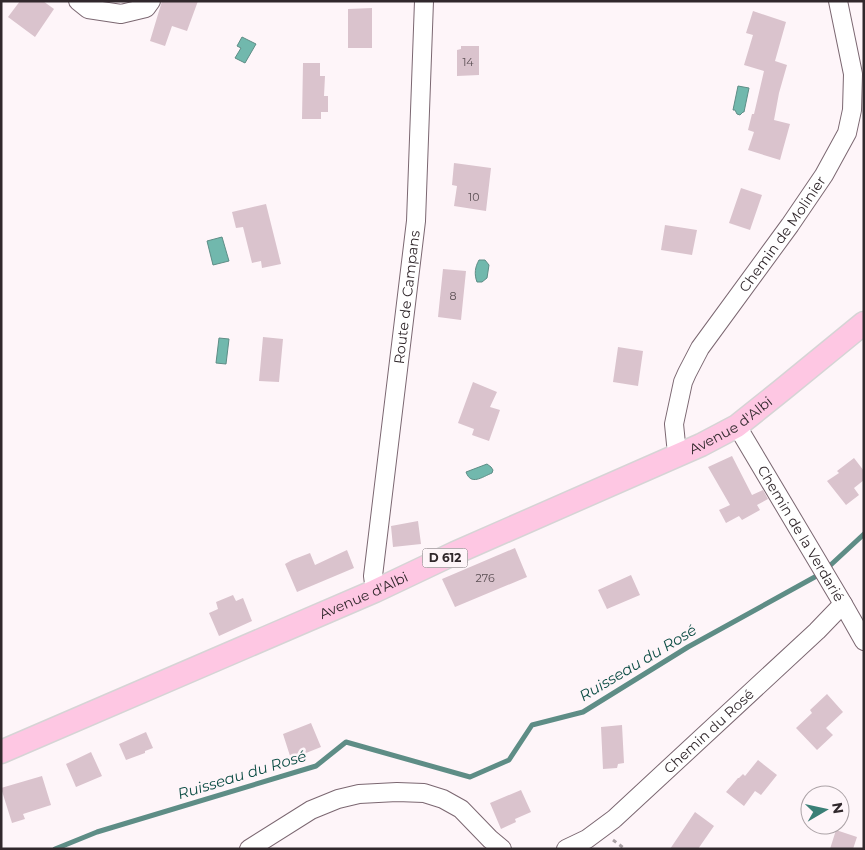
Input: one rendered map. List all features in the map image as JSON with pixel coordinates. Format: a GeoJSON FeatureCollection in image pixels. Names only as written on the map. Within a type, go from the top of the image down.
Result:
{"type":"FeatureCollection","features":[{"type":"Feature","properties":{"kind":"main road","name":"Avenue d'Albi"},"geometry":{"type":"LineString","coordinates":[[1,752],[375,591],[455,553],[701,445],[737,426],[864,323]]}},
{"type":"Feature","properties":{"kind":"street"},"geometry":{"type":"LineString","coordinates":[[78,1],[88,8],[121,14],[146,8],[151,1]]}},
{"type":"Feature","properties":{"kind":"street","name":"Route de Campans"},"geometry":{"type":"LineString","coordinates":[[375,591],[373,576],[416,221],[424,1]]}},
{"type":"Feature","properties":{"kind":"street","name":"Chemin de Molinier"},"geometry":{"type":"LineString","coordinates":[[678,454],[674,424],[686,372],[700,348],[824,175],[847,133],[852,110],[853,74],[838,1]]}},
{"type":"Feature","properties":{"kind":"street","name":"Chemin de la Verdarié"},"geometry":{"type":"LineString","coordinates":[[737,426],[864,641]]}},
{"type":"Feature","properties":{"kind":"street","name":"Chemin du Rosé"},"geometry":{"type":"LineString","coordinates":[[566,849],[587,839],[614,819],[843,604]]}},
{"type":"Feature","properties":{"kind":"street"},"geometry":{"type":"LineString","coordinates":[[249,849],[311,810],[338,799],[359,794],[397,792],[424,794],[443,799],[461,809],[502,849]]}},
{"type":"Feature","properties":{"kind":"shaded area"},"geometry":{"type":"Polygon","coordinates":[[[242,37],[256,44],[245,63],[235,58],[241,48],[237,46],[242,37]]]}},
{"type":"Feature","properties":{"kind":"shaded area"},"geometry":{"type":"Polygon","coordinates":[[[738,86],[749,88],[744,112],[740,115],[733,110],[738,86]]]}},
{"type":"Feature","properties":{"kind":"shaded area"},"geometry":{"type":"Polygon","coordinates":[[[222,237],[229,261],[213,265],[207,241],[222,237]]]}},
{"type":"Feature","properties":{"kind":"shaded area"},"geometry":{"type":"Polygon","coordinates":[[[479,260],[485,260],[489,265],[487,278],[482,282],[477,282],[475,276],[479,260]]]}},
{"type":"Feature","properties":{"kind":"shaded area"},"geometry":{"type":"Polygon","coordinates":[[[219,338],[229,339],[226,364],[216,363],[219,338]]]}},
{"type":"Feature","properties":{"kind":"shaded area"},"geometry":{"type":"Polygon","coordinates":[[[487,464],[493,470],[492,473],[477,479],[471,479],[466,472],[487,464]]]}},
{"type":"Feature","properties":{"kind":"building"},"geometry":{"type":"Polygon","coordinates":[[[20,1],[43,1],[54,9],[35,37],[8,17],[20,1]]]}},
{"type":"Feature","properties":{"kind":"building"},"geometry":{"type":"Polygon","coordinates":[[[162,1],[198,1],[187,31],[172,26],[165,46],[150,41],[162,1]]]}},
{"type":"Feature","properties":{"kind":"building"},"geometry":{"type":"Polygon","coordinates":[[[372,8],[372,48],[348,48],[348,9],[372,8]]]}},
{"type":"Feature","properties":{"kind":"building"},"geometry":{"type":"Polygon","coordinates":[[[753,11],[786,22],[775,61],[787,65],[774,120],[790,124],[780,160],[748,150],[754,132],[748,130],[752,114],[754,114],[764,71],[744,65],[753,35],[746,33],[753,11]]]}},
{"type":"Feature","properties":{"kind":"building"},"geometry":{"type":"Polygon","coordinates":[[[461,46],[479,46],[479,75],[457,76],[457,50],[461,49],[461,46]]]}},
{"type":"Feature","properties":{"kind":"building"},"geometry":{"type":"Polygon","coordinates":[[[303,63],[320,63],[320,76],[325,76],[324,96],[328,96],[328,112],[321,112],[321,119],[302,119],[303,63]]]}},
{"type":"Feature","properties":{"kind":"building"},"geometry":{"type":"Polygon","coordinates":[[[454,163],[491,168],[486,211],[454,206],[457,186],[452,185],[454,163]]]}},
{"type":"Feature","properties":{"kind":"building"},"geometry":{"type":"Polygon","coordinates":[[[741,188],[762,195],[750,230],[729,223],[741,188]]]}},
{"type":"Feature","properties":{"kind":"building"},"geometry":{"type":"Polygon","coordinates":[[[266,204],[281,264],[262,268],[261,261],[252,263],[243,227],[236,228],[232,212],[266,204]]]}},
{"type":"Feature","properties":{"kind":"building"},"geometry":{"type":"Polygon","coordinates":[[[665,225],[697,230],[692,255],[661,250],[665,225]]]}},
{"type":"Feature","properties":{"kind":"building"},"geometry":{"type":"Polygon","coordinates":[[[443,269],[466,271],[461,320],[438,317],[443,269]]]}},
{"type":"Feature","properties":{"kind":"building"},"geometry":{"type":"Polygon","coordinates":[[[263,337],[283,339],[279,382],[259,381],[263,337]]]}},
{"type":"Feature","properties":{"kind":"building"},"geometry":{"type":"Polygon","coordinates":[[[618,347],[643,351],[638,386],[613,382],[618,347]]]}},
{"type":"Feature","properties":{"kind":"building"},"geometry":{"type":"Polygon","coordinates":[[[473,382],[497,392],[490,407],[500,410],[489,441],[472,435],[474,429],[458,423],[473,382]]]}},
{"type":"Feature","properties":{"kind":"building"},"geometry":{"type":"Polygon","coordinates":[[[732,456],[752,495],[763,490],[768,499],[757,505],[760,510],[742,520],[739,516],[726,523],[719,510],[730,505],[708,467],[732,456]]]}},
{"type":"Feature","properties":{"kind":"building"},"geometry":{"type":"Polygon","coordinates":[[[854,458],[864,471],[864,480],[854,488],[859,495],[846,505],[827,481],[839,473],[837,471],[854,458]]]}},
{"type":"Feature","properties":{"kind":"building"},"geometry":{"type":"Polygon","coordinates":[[[418,521],[421,544],[393,547],[391,526],[418,521]]]}},
{"type":"Feature","properties":{"kind":"building"},"geometry":{"type":"Polygon","coordinates":[[[515,548],[527,577],[455,607],[442,579],[515,548]]]}},
{"type":"Feature","properties":{"kind":"building"},"geometry":{"type":"Polygon","coordinates":[[[347,550],[354,568],[297,592],[285,564],[310,553],[315,565],[347,550]]]}},
{"type":"Feature","properties":{"kind":"building"},"geometry":{"type":"Polygon","coordinates":[[[631,575],[640,595],[607,609],[598,590],[631,575]]]}},
{"type":"Feature","properties":{"kind":"building"},"geometry":{"type":"Polygon","coordinates":[[[233,595],[236,601],[243,598],[252,621],[219,636],[209,613],[218,609],[216,602],[233,595]]]}},
{"type":"Feature","properties":{"kind":"building"},"geometry":{"type":"Polygon","coordinates":[[[827,694],[843,712],[826,728],[833,735],[817,750],[796,728],[812,713],[810,710],[827,694]]]}},
{"type":"Feature","properties":{"kind":"building"},"geometry":{"type":"Polygon","coordinates":[[[311,723],[321,747],[291,759],[283,734],[311,723]]]}},
{"type":"Feature","properties":{"kind":"building"},"geometry":{"type":"Polygon","coordinates":[[[622,725],[624,763],[618,764],[617,768],[603,769],[601,727],[622,725]]]}},
{"type":"Feature","properties":{"kind":"building"},"geometry":{"type":"Polygon","coordinates":[[[146,732],[153,748],[126,760],[119,744],[146,732]]]}},
{"type":"Feature","properties":{"kind":"building"},"geometry":{"type":"Polygon","coordinates":[[[91,752],[102,776],[76,787],[66,764],[91,752]]]}},
{"type":"Feature","properties":{"kind":"building"},"geometry":{"type":"Polygon","coordinates":[[[758,760],[777,775],[761,795],[755,791],[744,806],[726,792],[738,778],[743,774],[745,776],[758,760]]]}},
{"type":"Feature","properties":{"kind":"building"},"geometry":{"type":"Polygon","coordinates":[[[42,776],[51,805],[23,814],[25,819],[12,823],[1,788],[42,776]]]}},
{"type":"Feature","properties":{"kind":"building"},"geometry":{"type":"Polygon","coordinates":[[[521,790],[531,812],[515,819],[516,822],[501,829],[490,803],[521,790]]]}},
{"type":"Feature","properties":{"kind":"building"},"geometry":{"type":"Polygon","coordinates":[[[695,812],[714,826],[698,849],[670,849],[695,812]]]}},
{"type":"Feature","properties":{"kind":"building"},"geometry":{"type":"Polygon","coordinates":[[[834,835],[850,835],[857,837],[853,849],[830,849],[834,835]]]}},
{"type":"Feature","properties":{"kind":"waterway","name":"Ruisseau du Rosé"},"geometry":{"type":"LineString","coordinates":[[55,849],[97,832],[316,766],[346,742],[470,777],[509,760],[532,725],[583,712],[688,647],[822,573],[864,534]]}}]}
